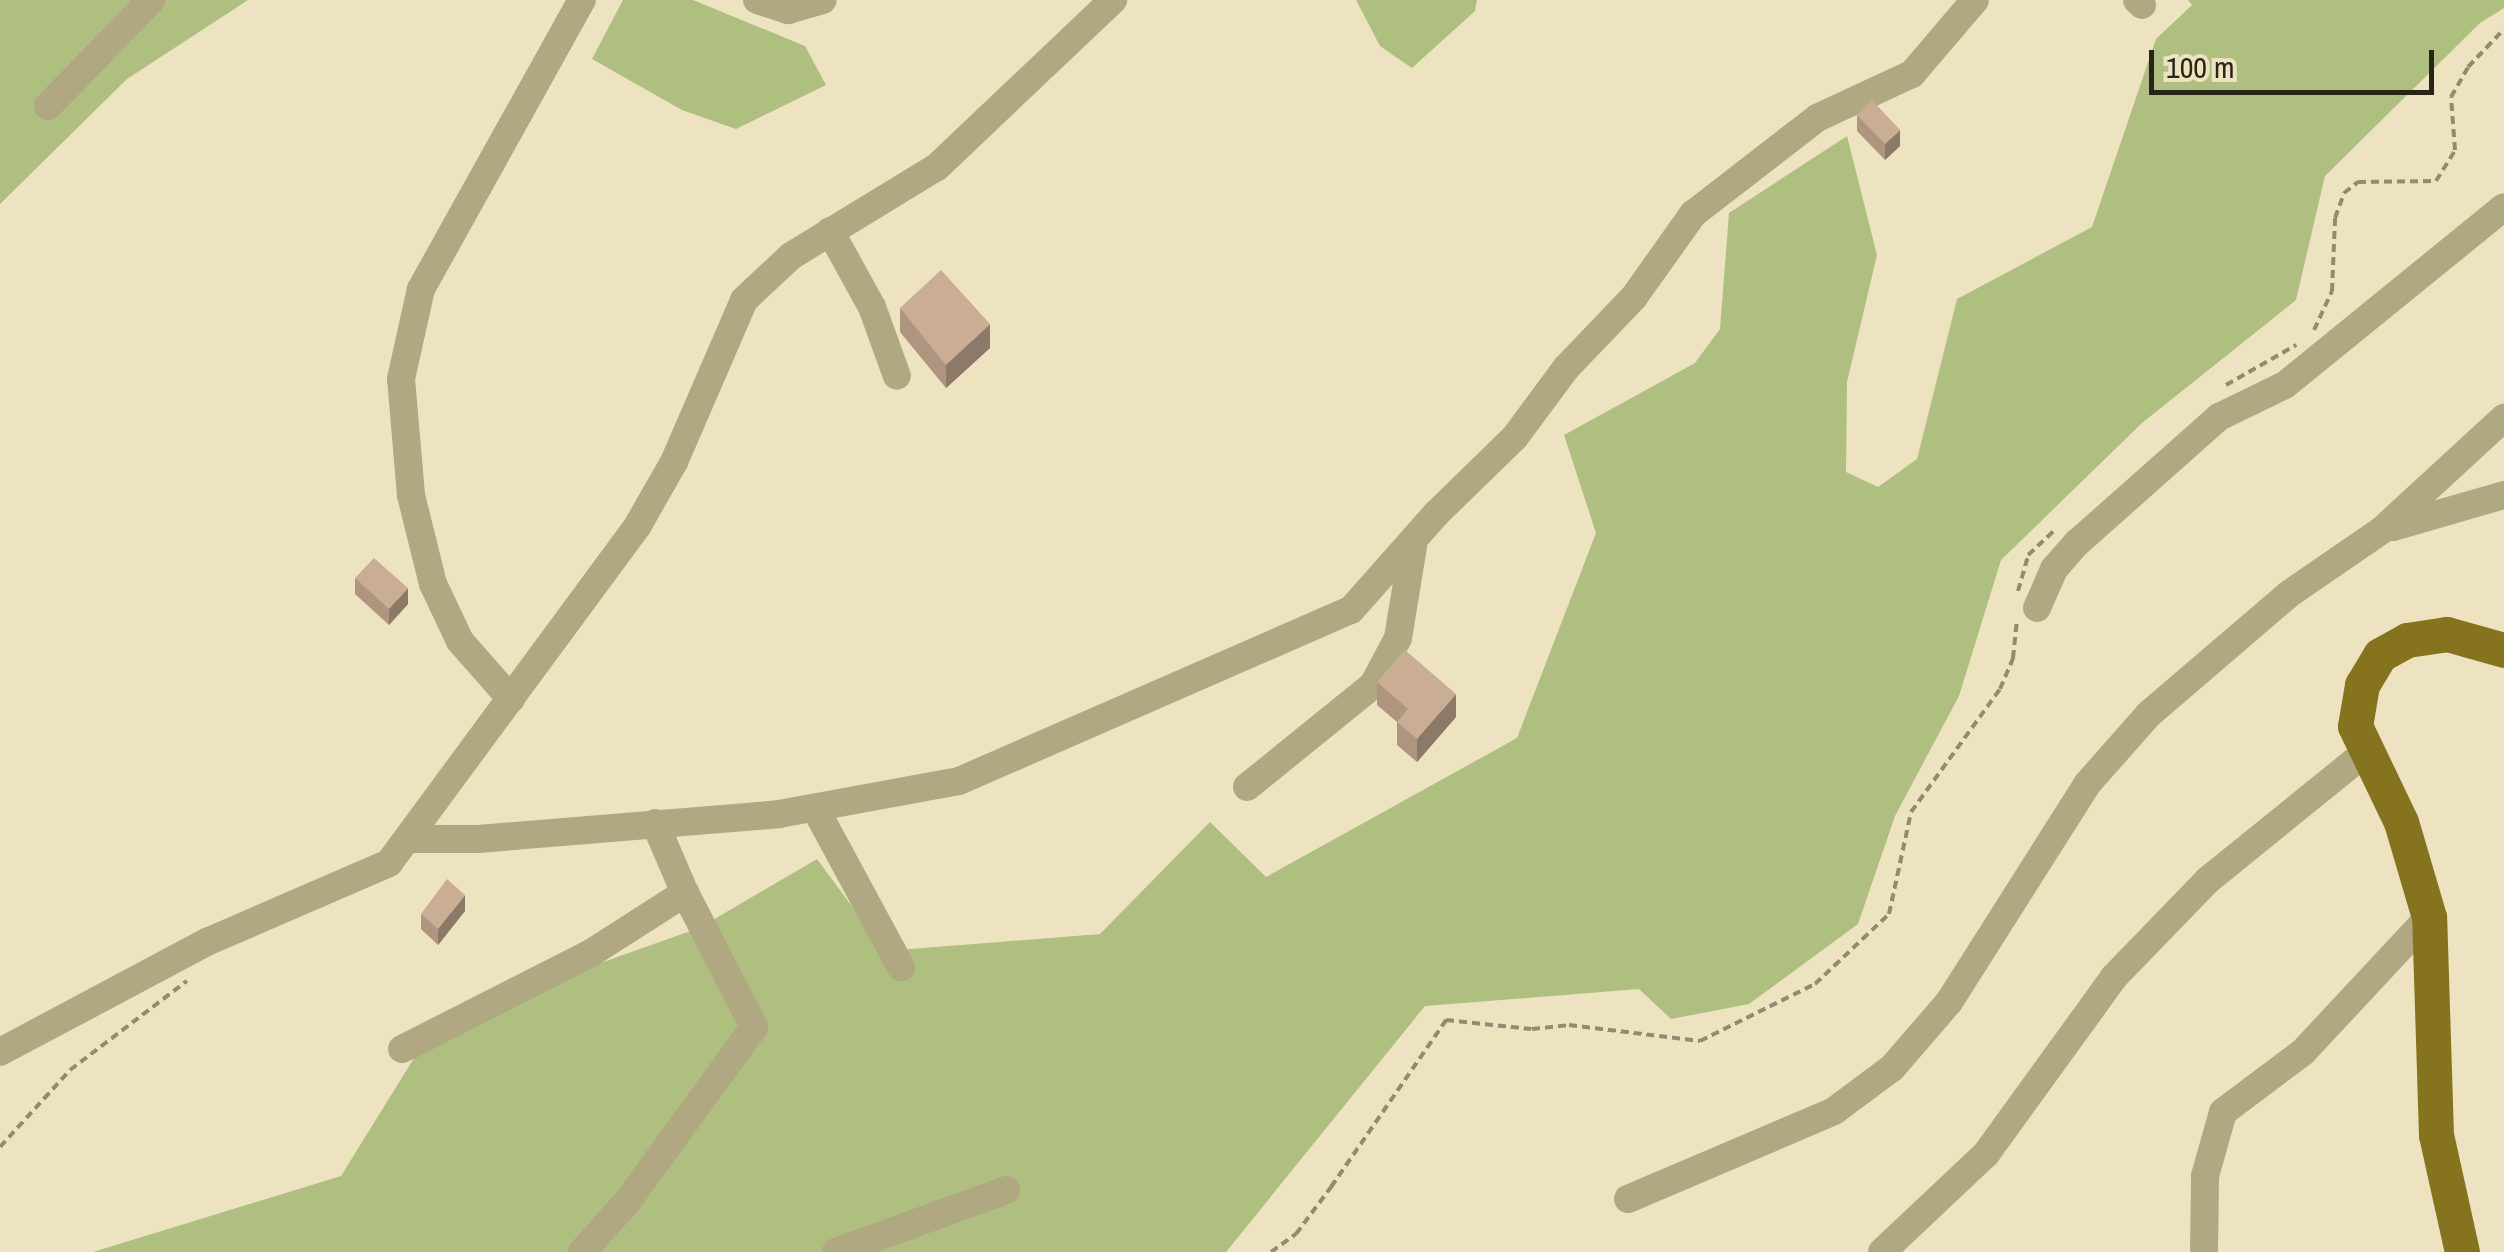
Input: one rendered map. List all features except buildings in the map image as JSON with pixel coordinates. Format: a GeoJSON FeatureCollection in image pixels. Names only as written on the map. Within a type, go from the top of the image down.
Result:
{"type":"FeatureCollection","features":[{"type":"Feature","properties":{"kind":"main road"},"geometry":{"type":"LineString","coordinates":[[2462,1252],[2434,1118],[2429,917],[2401,822],[2355,726],[2362,685],[2380,655],[2407,640],[2447,634],[2504,650]]}},
{"type":"Feature","properties":{"kind":"street"},"geometry":{"type":"LineString","coordinates":[[48,106],[152,0]]}},
{"type":"Feature","properties":{"kind":"street"},"geometry":{"type":"LineString","coordinates":[[511,699],[460,641],[433,584],[408,476],[401,379],[421,290],[582,0]]}},
{"type":"Feature","properties":{"kind":"street"},"geometry":{"type":"LineString","coordinates":[[757,0],[788,10],[823,0]]}},
{"type":"Feature","properties":{"kind":"street"},"geometry":{"type":"LineString","coordinates":[[0,1052],[224,934],[389,863],[659,492],[744,300],[769,272],[938,167],[1113,0]]}},
{"type":"Feature","properties":{"kind":"street"},"geometry":{"type":"LineString","coordinates":[[410,838],[655,823],[816,808],[996,769],[1308,632],[1363,600],[1416,535],[1515,438],[1566,368],[1634,297],[1692,214],[1817,118],[1912,74],[1975,0]]}},
{"type":"Feature","properties":{"kind":"street"},"geometry":{"type":"LineString","coordinates":[[2024,604],[2077,543],[2219,417],[2285,385],[2504,206]]}},
{"type":"Feature","properties":{"kind":"street"},"geometry":{"type":"LineString","coordinates":[[830,232],[872,307],[898,376]]}},
{"type":"Feature","properties":{"kind":"street"},"geometry":{"type":"LineString","coordinates":[[1628,1200],[1834,1111],[1892,1068],[1949,1002],[2088,782],[2149,714],[2290,594],[2382,530],[2504,418]]}},
{"type":"Feature","properties":{"kind":"street"},"geometry":{"type":"LineString","coordinates":[[2382,530],[2504,496]]}},
{"type":"Feature","properties":{"kind":"street"},"geometry":{"type":"LineString","coordinates":[[1247,787],[1373,685],[1398,638],[1416,535]]}},
{"type":"Feature","properties":{"kind":"street"},"geometry":{"type":"LineString","coordinates":[[1882,1252],[1986,1154],[2114,978],[2208,880],[2365,753]]}},
{"type":"Feature","properties":{"kind":"street"},"geometry":{"type":"LineString","coordinates":[[816,808],[902,967]]}},
{"type":"Feature","properties":{"kind":"street"},"geometry":{"type":"LineString","coordinates":[[582,1252],[627,1202],[754,1027],[685,893],[655,823]]}},
{"type":"Feature","properties":{"kind":"street"},"geometry":{"type":"LineString","coordinates":[[402,1049],[591,953],[685,893]]}},
{"type":"Feature","properties":{"kind":"street"},"geometry":{"type":"LineString","coordinates":[[2204,1252],[2205,1176],[2223,1112],[2304,1052],[2429,917]]}},
{"type":"Feature","properties":{"kind":"street"},"geometry":{"type":"LineString","coordinates":[[836,1252],[1006,1190]]}},
{"type":"Feature","properties":{"kind":"path"},"geometry":{"type":"LineString","coordinates":[[2211,395],[2309,338],[2332,291],[2334,218],[2344,193],[2358,182],[2436,181],[2454,150],[2451,97],[2468,67],[2504,29]]}},
{"type":"Feature","properties":{"kind":"path"},"geometry":{"type":"LineString","coordinates":[[1270,1252],[1308,1218],[1446,1020],[1532,1029],[1569,1025],[1700,1041],[1815,984],[1889,914],[1911,812],[2000,689],[2014,658],[2028,555],[2057,528]]}},
{"type":"Feature","properties":{"kind":"path"},"geometry":{"type":"LineString","coordinates":[[0,1147],[70,1070],[189,979]]}},
{"type":"Feature","properties":{"kind":"green space"},"geometry":{"type":"Polygon","coordinates":[[[0,0],[248,0],[127,79],[0,204],[0,0]]]}},
{"type":"Feature","properties":{"kind":"green space"},"geometry":{"type":"Polygon","coordinates":[[[623,0],[693,0],[805,46],[826,85],[736,129],[682,110],[592,59],[623,0]]]}},
{"type":"Feature","properties":{"kind":"green space"},"geometry":{"type":"Polygon","coordinates":[[[1356,0],[1477,0],[1475,11],[1412,68],[1380,46],[1356,0]]]}},
{"type":"Feature","properties":{"kind":"green space"},"geometry":{"type":"Polygon","coordinates":[[[2188,0],[2504,0],[2504,8],[2480,23],[2325,176],[2296,300],[2142,423],[2001,560],[1959,696],[1895,816],[1858,924],[1749,1004],[1671,1019],[1639,989],[1425,1006],[1226,1252],[93,1252],[341,1176],[437,1021],[699,928],[817,859],[885,951],[1100,934],[1210,822],[1266,877],[1517,738],[1596,533],[1564,435],[1695,363],[1720,329],[1729,213],[1847,136],[1877,255],[1847,382],[1846,472],[1878,487],[1917,459],[1957,299],[2092,227],[2156,39],[2192,5],[2188,0]]]}}]}
